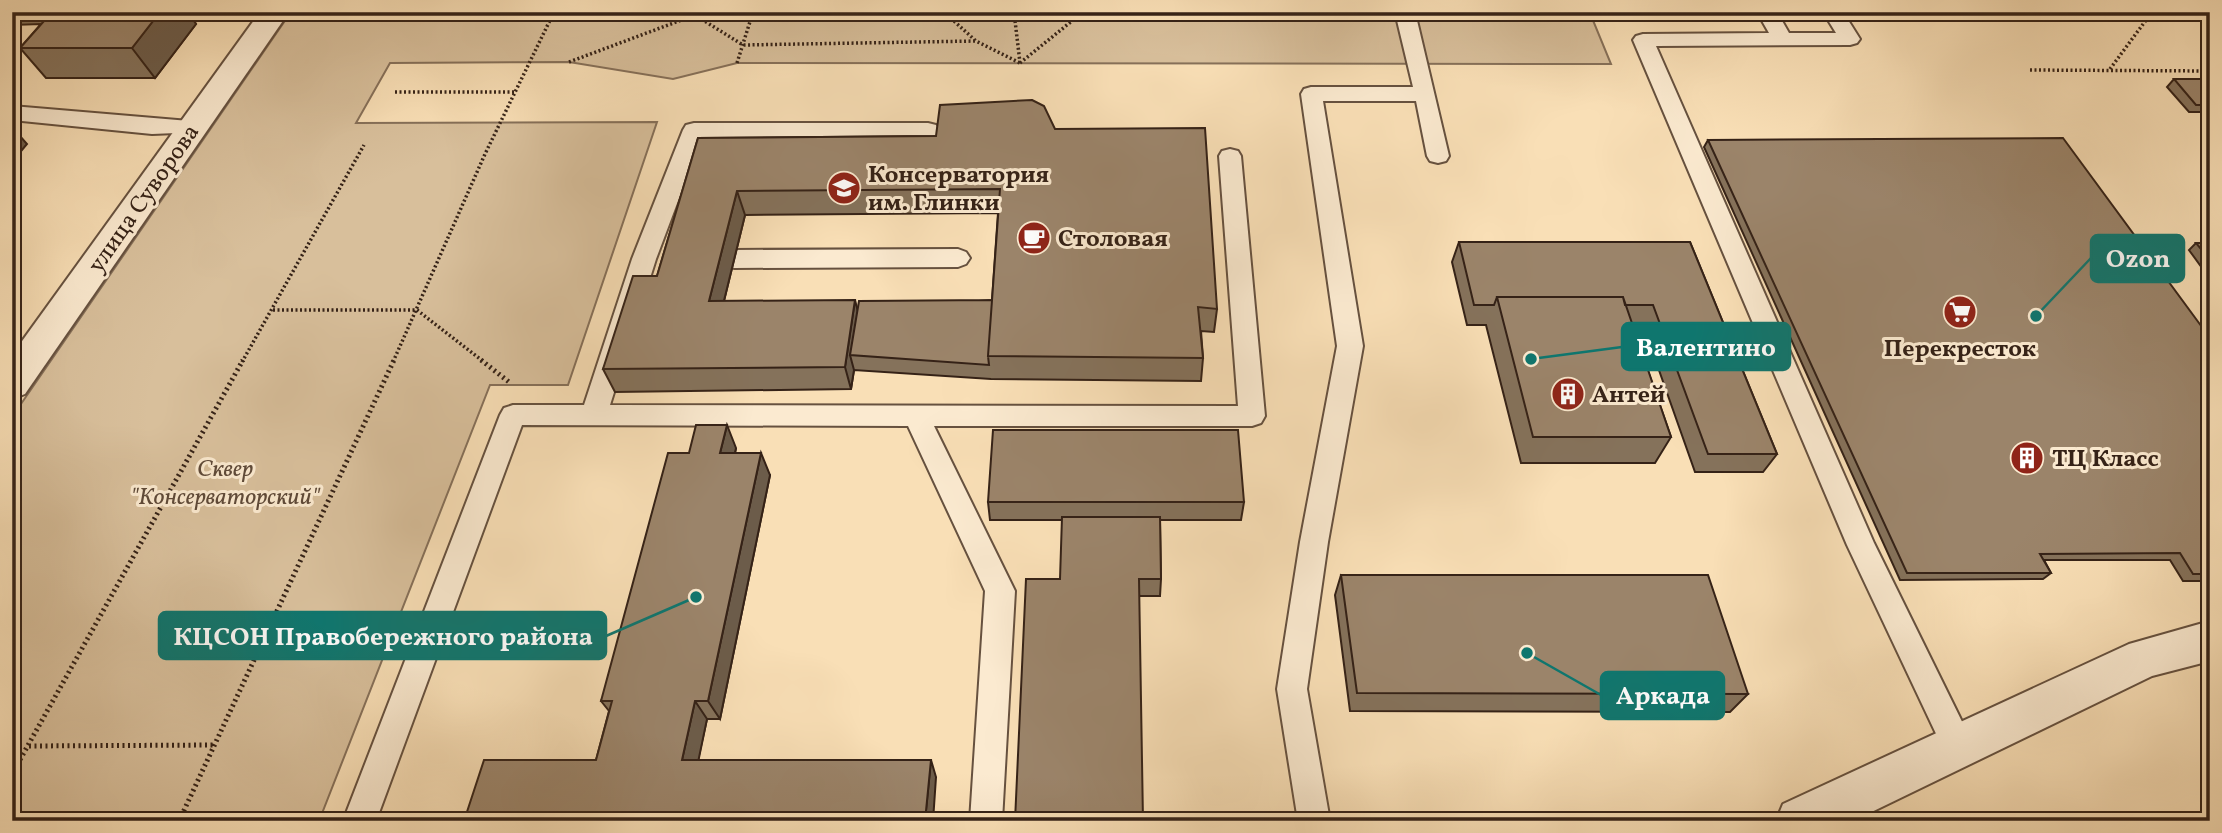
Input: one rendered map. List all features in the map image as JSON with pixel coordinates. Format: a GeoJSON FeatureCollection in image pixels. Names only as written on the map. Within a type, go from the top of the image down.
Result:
{"type":"FeatureCollection","features":[{"type":"Feature","properties":{"kind":"street","name":"улица Суворова"},"geometry":{"type":"LineString","coordinates":[[12,384],[275,12]]}},
{"type":"Feature","properties":{"kind":"street"},"geometry":{"type":"LineString","coordinates":[[1800,821],[2145,658],[2210,641]]}},
{"type":"Feature","properties":{"kind":"lane"},"geometry":{"type":"LineString","coordinates":[[1405,12],[1438,156]]}},
{"type":"Feature","properties":{"kind":"lane"},"geometry":{"type":"LineString","coordinates":[[1767,12],[1783,40]]}},
{"type":"Feature","properties":{"kind":"lane"},"geometry":{"type":"LineString","coordinates":[[1833,12],[1850,39],[1643,40],[1861,545],[1958,746]]}},
{"type":"Feature","properties":{"kind":"lane"},"geometry":{"type":"LineString","coordinates":[[1314,821],[1292,689],[1314,542],[1350,346],[1311,94],[1425,94]]}},
{"type":"Feature","properties":{"kind":"lane"},"geometry":{"type":"LineString","coordinates":[[12,113],[152,127],[193,127]]}},
{"type":"Feature","properties":{"kind":"lane"},"geometry":{"type":"LineString","coordinates":[[594,415],[656,259],[694,130],[928,130]]}},
{"type":"Feature","properties":{"kind":"lane"},"geometry":{"type":"LineString","coordinates":[[359,821],[513,415],[1252,416],[1230,156]]}},
{"type":"Feature","properties":{"kind":"lane"},"geometry":{"type":"LineString","coordinates":[[734,259],[958,258]]}},
{"type":"Feature","properties":{"kind":"lane"},"geometry":{"type":"LineString","coordinates":[[916,415],[1000,591],[986,821]]}},
{"type":"Feature","properties":{"kind":"path"},"geometry":{"type":"LineString","coordinates":[[180,821],[417,310],[514,92],[554,12]]}},
{"type":"Feature","properties":{"kind":"path"},"geometry":{"type":"LineString","coordinates":[[569,62],[703,12]]}},
{"type":"Feature","properties":{"kind":"path"},"geometry":{"type":"LineString","coordinates":[[737,64],[753,12]]}},
{"type":"Feature","properties":{"kind":"path"},"geometry":{"type":"LineString","coordinates":[[944,12],[976,41],[1020,64]]}},
{"type":"Feature","properties":{"kind":"path"},"geometry":{"type":"LineString","coordinates":[[1014,12],[1020,64]]}},
{"type":"Feature","properties":{"kind":"path"},"geometry":{"type":"LineString","coordinates":[[1020,64],[1083,12]]}},
{"type":"Feature","properties":{"kind":"path"},"geometry":{"type":"LineString","coordinates":[[2110,70],[2152,12]]}},
{"type":"Feature","properties":{"kind":"path"},"geometry":{"type":"LineString","coordinates":[[692,14],[743,45],[976,41]]}},
{"type":"Feature","properties":{"kind":"path"},"geometry":{"type":"LineString","coordinates":[[2029,70],[2210,71]]}},
{"type":"Feature","properties":{"kind":"path"},"geometry":{"type":"LineString","coordinates":[[395,92],[514,92]]}},
{"type":"Feature","properties":{"kind":"path"},"geometry":{"type":"LineString","coordinates":[[12,774],[364,145]]}},
{"type":"Feature","properties":{"kind":"path"},"geometry":{"type":"LineString","coordinates":[[272,310],[417,310],[513,385],[546,415]]}},
{"type":"Feature","properties":{"kind":"path"},"geometry":{"type":"LineString","coordinates":[[28,746],[215,745]]}},
{"type":"Feature","properties":{"kind":"green space","name":"Сквер \"Консерваторский\""},"geometry":{"type":"Polygon","coordinates":[[[291,12],[1743,12],[1745,17],[1592,18],[1611,64],[737,63],[673,79],[569,62],[390,63],[356,123],[657,122],[568,385],[490,385],[319,821],[12,821],[12,417],[291,12]]]}},
{"type":"Feature","properties":{"kind":"building"},"geometry":{"type":"Polygon","coordinates":[[[52,12],[160,12],[132,48],[20,48],[52,12]]]}},
{"type":"Feature","properties":{"kind":"building"},"geometry":{"type":"Polygon","coordinates":[[[2174,79],[2210,79],[2210,105],[2196,105],[2174,79]]]}},
{"type":"Feature","properties":{"kind":"building"},"geometry":{"type":"Polygon","coordinates":[[[1032,100],[1044,106],[1055,129],[1205,128],[1217,309],[1198,307],[1203,358],[988,356],[1000,189],[737,191],[709,301],[855,300],[845,367],[603,369],[633,276],[657,276],[698,138],[936,136],[940,105],[1032,100]]]}},
{"type":"Feature","properties":{"kind":"building","name":"ТЦ Класс"},"geometry":{"type":"Polygon","coordinates":[[[2063,138],[2210,338],[2210,574],[2193,574],[2180,553],[2040,554],[2051,573],[1907,573],[1708,140],[2063,138]]]}},
{"type":"Feature","properties":{"kind":"building"},"geometry":{"type":"Polygon","coordinates":[[[1459,242],[1690,242],[1777,454],[1708,454],[1653,305],[1625,305],[1623,297],[1497,297],[1494,305],[1474,305],[1459,242]]]}},
{"type":"Feature","properties":{"kind":"building"},"geometry":{"type":"Polygon","coordinates":[[[2196,243],[2210,243],[2210,260],[2196,243]]]}},
{"type":"Feature","properties":{"kind":"building","name":"Антей"},"geometry":{"type":"Polygon","coordinates":[[[1497,297],[1623,297],[1671,437],[1533,437],[1497,297]]]}},
{"type":"Feature","properties":{"kind":"building"},"geometry":{"type":"Polygon","coordinates":[[[992,300],[989,365],[850,355],[859,301],[992,300]]]}},
{"type":"Feature","properties":{"kind":"building"},"geometry":{"type":"Polygon","coordinates":[[[696,425],[727,425],[720,453],[761,453],[708,701],[695,701],[682,760],[931,760],[925,821],[464,821],[484,760],[596,760],[612,701],[601,701],[668,453],[689,453],[696,425]]]}},
{"type":"Feature","properties":{"kind":"building"},"geometry":{"type":"Polygon","coordinates":[[[993,430],[1238,430],[1244,502],[988,502],[993,430]]]}},
{"type":"Feature","properties":{"kind":"building"},"geometry":{"type":"Polygon","coordinates":[[[1062,517],[1160,517],[1161,579],[1139,579],[1143,821],[1015,821],[1026,579],[1060,579],[1062,517]]]}},
{"type":"Feature","properties":{"kind":"building"},"geometry":{"type":"Polygon","coordinates":[[[1341,575],[1708,575],[1748,694],[1357,693],[1341,575]]]}},
{"type":"Feature","properties":{"kind":"place","name":"Консерватория им. Глинки"},"geometry":{"type":"Point","coordinates":[844,188]}},
{"type":"Feature","properties":{"kind":"place","name":"Столовая"},"geometry":{"type":"Point","coordinates":[1034,238]}},
{"type":"Feature","properties":{"kind":"place","name":"Перекресток"},"geometry":{"type":"Point","coordinates":[1960,312]}},
{"type":"Feature","properties":{"kind":"place","name":"Ozon"},"geometry":{"type":"Point","coordinates":[2036,316]}},
{"type":"Feature","properties":{"kind":"place","name":"Валентино"},"geometry":{"type":"Point","coordinates":[1531,359]}},
{"type":"Feature","properties":{"kind":"place","name":"Антей"},"geometry":{"type":"Point","coordinates":[1568,394]}},
{"type":"Feature","properties":{"kind":"place","name":"ТЦ Класс"},"geometry":{"type":"Point","coordinates":[2027,458]}},
{"type":"Feature","properties":{"kind":"place","name":"КЦСОН Правобережного района"},"geometry":{"type":"Point","coordinates":[696,597]}},
{"type":"Feature","properties":{"kind":"place","name":"Аркада"},"geometry":{"type":"Point","coordinates":[1527,653]}}]}
